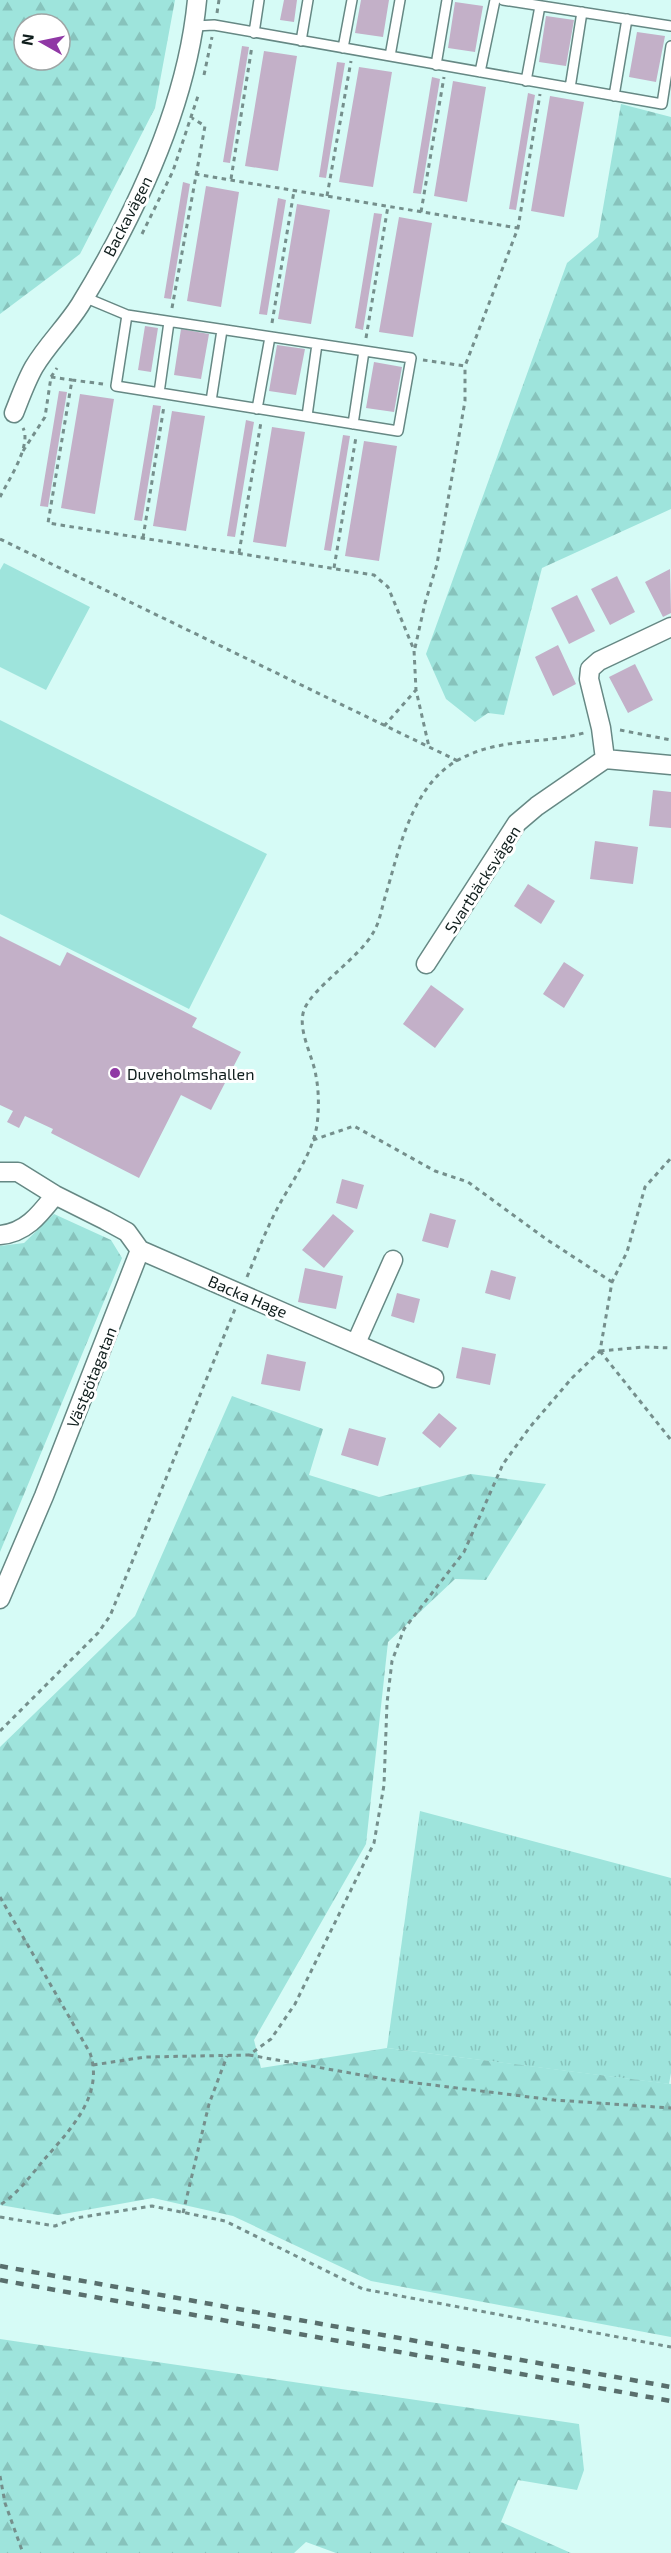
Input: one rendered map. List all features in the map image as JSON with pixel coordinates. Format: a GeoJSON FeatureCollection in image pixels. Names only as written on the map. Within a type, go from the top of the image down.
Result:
{"type":"FeatureCollection","features":[{"type":"Feature","properties":{"kind":"street","name":"Backavägen"},"geometry":{"type":"LineString","coordinates":[[14,414],[33,368],[84,297],[121,232],[153,164],[176,99],[195,26],[197,0]]}},
{"type":"Feature","properties":{"kind":"street"},"geometry":{"type":"LineString","coordinates":[[671,627],[599,661],[590,669],[589,679],[601,728],[605,759],[671,765]]}},
{"type":"Feature","properties":{"kind":"street","name":"Svartbäcksvägen"},"geometry":{"type":"LineString","coordinates":[[426,964],[517,823],[537,806],[605,759]]}},
{"type":"Feature","properties":{"kind":"street"},"geometry":{"type":"LineString","coordinates":[[0,1172],[18,1172],[55,1195],[127,1233],[140,1250]]}},
{"type":"Feature","properties":{"kind":"street"},"geometry":{"type":"LineString","coordinates":[[0,1235],[11,1234],[27,1227],[55,1195]]}},
{"type":"Feature","properties":{"kind":"street","name":"Backa Hage"},"geometry":{"type":"LineString","coordinates":[[140,1250],[434,1378]]}},
{"type":"Feature","properties":{"kind":"street","name":"Västgötagatan"},"geometry":{"type":"LineString","coordinates":[[0,1599],[40,1506],[140,1250]]}},
{"type":"Feature","properties":{"kind":"street"},"geometry":{"type":"LineString","coordinates":[[356,1343],[393,1260]]}},
{"type":"Feature","properties":{"kind":"lane"},"geometry":{"type":"LineString","coordinates":[[254,33],[259,0]]}},
{"type":"Feature","properties":{"kind":"lane"},"geometry":{"type":"LineString","coordinates":[[301,41],[308,0]]}},
{"type":"Feature","properties":{"kind":"lane"},"geometry":{"type":"LineString","coordinates":[[348,49],[352,0]]}},
{"type":"Feature","properties":{"kind":"lane"},"geometry":{"type":"LineString","coordinates":[[390,56],[400,0]]}},
{"type":"Feature","properties":{"kind":"lane"},"geometry":{"type":"LineString","coordinates":[[441,66],[447,0]]}},
{"type":"Feature","properties":{"kind":"lane"},"geometry":{"type":"LineString","coordinates":[[480,72],[495,0]]}},
{"type":"Feature","properties":{"kind":"lane"},"geometry":{"type":"LineString","coordinates":[[503,0],[671,26]]}},
{"type":"Feature","properties":{"kind":"lane"},"geometry":{"type":"LineString","coordinates":[[526,81],[540,6]]}},
{"type":"Feature","properties":{"kind":"lane"},"geometry":{"type":"LineString","coordinates":[[570,88],[582,12]]}},
{"type":"Feature","properties":{"kind":"lane"},"geometry":{"type":"LineString","coordinates":[[614,96],[627,19]]}},
{"type":"Feature","properties":{"kind":"lane"},"geometry":{"type":"LineString","coordinates":[[195,26],[214,25],[662,104],[671,46]]}},
{"type":"Feature","properties":{"kind":"lane"},"geometry":{"type":"LineString","coordinates":[[84,297],[127,315],[411,358],[398,431],[116,386],[127,315]]}},
{"type":"Feature","properties":{"kind":"lane"},"geometry":{"type":"LineString","coordinates":[[163,394],[169,322]]}},
{"type":"Feature","properties":{"kind":"lane"},"geometry":{"type":"LineString","coordinates":[[211,401],[222,330]]}},
{"type":"Feature","properties":{"kind":"lane"},"geometry":{"type":"LineString","coordinates":[[260,409],[270,337]]}},
{"type":"Feature","properties":{"kind":"lane"},"geometry":{"type":"LineString","coordinates":[[307,416],[317,344]]}},
{"type":"Feature","properties":{"kind":"lane"},"geometry":{"type":"LineString","coordinates":[[356,424],[364,351]]}},
{"type":"Feature","properties":{"kind":"path"},"geometry":{"type":"LineString","coordinates":[[230,180],[254,33]]}},
{"type":"Feature","properties":{"kind":"path"},"geometry":{"type":"LineString","coordinates":[[327,196],[348,49]]}},
{"type":"Feature","properties":{"kind":"path"},"geometry":{"type":"LineString","coordinates":[[421,212],[441,66]]}},
{"type":"Feature","properties":{"kind":"path"},"geometry":{"type":"LineString","coordinates":[[429,747],[416,690],[414,650],[437,564],[465,401],[465,366],[518,228],[542,83]]}},
{"type":"Feature","properties":{"kind":"path"},"geometry":{"type":"LineString","coordinates":[[169,322],[205,126],[192,118]]}},
{"type":"Feature","properties":{"kind":"path"},"geometry":{"type":"LineString","coordinates":[[195,174],[518,228]]}},
{"type":"Feature","properties":{"kind":"path"},"geometry":{"type":"LineString","coordinates":[[270,337],[294,190]]}},
{"type":"Feature","properties":{"kind":"path"},"geometry":{"type":"LineString","coordinates":[[364,351],[388,206]]}},
{"type":"Feature","properties":{"kind":"path"},"geometry":{"type":"LineString","coordinates":[[411,358],[465,366]]}},
{"type":"Feature","properties":{"kind":"path"},"geometry":{"type":"LineString","coordinates":[[51,377],[116,386]]}},
{"type":"Feature","properties":{"kind":"path"},"geometry":{"type":"LineString","coordinates":[[72,380],[48,523],[374,575],[388,587],[414,650]]}},
{"type":"Feature","properties":{"kind":"path"},"geometry":{"type":"LineString","coordinates":[[143,538],[163,394]]}},
{"type":"Feature","properties":{"kind":"path"},"geometry":{"type":"LineString","coordinates":[[239,553],[260,409]]}},
{"type":"Feature","properties":{"kind":"path"},"geometry":{"type":"LineString","coordinates":[[0,496],[23,451],[25,432],[14,414]]}},
{"type":"Feature","properties":{"kind":"path"},"geometry":{"type":"LineString","coordinates":[[333,568],[356,424]]}},
{"type":"Feature","properties":{"kind":"path"},"geometry":{"type":"LineString","coordinates":[[0,539],[458,761]]}},
{"type":"Feature","properties":{"kind":"path"},"geometry":{"type":"LineString","coordinates":[[384,726],[416,690]]}},
{"type":"Feature","properties":{"kind":"path"},"geometry":{"type":"LineString","coordinates":[[0,1731],[98,1633],[110,1616],[261,1241],[308,1154],[313,1140],[318,1113],[318,1090],[316,1074],[302,1024],[303,1013],[309,1001],[351,960],[374,933],[403,838],[414,811],[430,786],[458,761],[481,749],[525,740],[567,737],[601,728],[635,732],[671,740]]}},
{"type":"Feature","properties":{"kind":"path"},"geometry":{"type":"LineString","coordinates":[[313,1140],[354,1126],[435,1171],[468,1182],[546,1239],[612,1282]]}},
{"type":"Feature","properties":{"kind":"path"},"geometry":{"type":"LineString","coordinates":[[249,2055],[271,2039],[295,2004],[374,1843],[384,1785],[387,1704],[392,1661],[404,1629],[464,1552],[503,1464],[530,1427],[572,1378],[600,1351],[612,1282],[627,1252],[645,1187],[671,1158]]}},
{"type":"Feature","properties":{"kind":"path"},"geometry":{"type":"LineString","coordinates":[[600,1351],[644,1347],[671,1348]]}},
{"type":"Feature","properties":{"kind":"path"},"geometry":{"type":"LineString","coordinates":[[600,1351],[671,1440]]}},
{"type":"Feature","properties":{"kind":"path"},"geometry":{"type":"LineString","coordinates":[[0,1897],[90,2053],[93,2065],[93,2081],[83,2110],[72,2127],[18,2190],[0,2205]]}},
{"type":"Feature","properties":{"kind":"path"},"geometry":{"type":"LineString","coordinates":[[183,2213],[209,2104],[227,2055]]}},
{"type":"Feature","properties":{"kind":"path"},"geometry":{"type":"LineString","coordinates":[[93,2065],[145,2057],[249,2055],[384,2079],[554,2100],[671,2108]]}},
{"type":"Feature","properties":{"kind":"path"},"geometry":{"type":"LineString","coordinates":[[0,2217],[55,2226],[76,2218],[152,2206],[225,2221],[363,2289],[671,2347]]}},
{"type":"Feature","properties":{"kind":"path"},"geometry":{"type":"LineString","coordinates":[[0,2476],[5,2504],[23,2553]]}},
{"type":"Feature","properties":{"kind":"green space"},"geometry":{"type":"Polygon","coordinates":[[[0,0],[175,0],[155,108],[80,254],[0,314],[0,0]]]}},
{"type":"Feature","properties":{"kind":"green space"},"geometry":{"type":"Polygon","coordinates":[[[621,104],[671,117],[671,509],[542,568],[504,715],[488,713],[475,722],[446,699],[426,654],[567,263],[598,237],[621,104]]]}},
{"type":"Feature","properties":{"kind":"green space"},"geometry":{"type":"Polygon","coordinates":[[[4,563],[90,607],[46,690],[0,667],[0,570],[4,563]]]}},
{"type":"Feature","properties":{"kind":"green space"},"geometry":{"type":"Polygon","coordinates":[[[0,720],[267,854],[189,1009],[0,914],[0,720]]]}},
{"type":"Feature","properties":{"kind":"green space"},"geometry":{"type":"Polygon","coordinates":[[[54,1214],[111,1240],[122,1258],[0,1552],[0,1246],[24,1243],[54,1214]]]}},
{"type":"Feature","properties":{"kind":"green space"},"geometry":{"type":"Polygon","coordinates":[[[232,1396],[323,1429],[309,1475],[379,1497],[471,1474],[546,1484],[486,1580],[455,1579],[388,1642],[366,1844],[254,2040],[261,2068],[387,2048],[671,2084],[671,2337],[371,2281],[233,2216],[153,2198],[58,2215],[0,2205],[0,1747],[135,1616],[232,1396]]]}},
{"type":"Feature","properties":{"kind":"green space"},"geometry":{"type":"Polygon","coordinates":[[[420,1811],[671,1878],[671,2073],[669,2084],[387,2048],[420,1811]]]}},
{"type":"Feature","properties":{"kind":"green space"},"geometry":{"type":"Polygon","coordinates":[[[0,2339],[579,2424],[584,2470],[577,2490],[518,2480],[501,2522],[571,2553],[336,2553],[306,2542],[294,2553],[0,2553],[0,2339]]]}},
{"type":"Feature","properties":{"kind":"building"},"geometry":{"type":"Polygon","coordinates":[[[284,0],[297,0],[294,22],[280,20],[284,0]]]}},
{"type":"Feature","properties":{"kind":"building"},"geometry":{"type":"Polygon","coordinates":[[[361,0],[389,0],[383,37],[355,33],[361,0]]]}},
{"type":"Feature","properties":{"kind":"building"},"geometry":{"type":"Polygon","coordinates":[[[455,2],[483,6],[475,52],[448,48],[455,2]]]}},
{"type":"Feature","properties":{"kind":"building"},"geometry":{"type":"Polygon","coordinates":[[[546,16],[574,20],[566,66],[539,62],[546,16]]]}},
{"type":"Feature","properties":{"kind":"building"},"geometry":{"type":"Polygon","coordinates":[[[637,32],[665,36],[656,82],[629,77],[637,32]]]}},
{"type":"Feature","properties":{"kind":"building"},"geometry":{"type":"Polygon","coordinates":[[[242,46],[249,47],[230,163],[223,162],[242,46]]]}},
{"type":"Feature","properties":{"kind":"building"},"geometry":{"type":"Polygon","coordinates":[[[264,51],[297,56],[278,171],[245,166],[264,51]]]}},
{"type":"Feature","properties":{"kind":"building"},"geometry":{"type":"Polygon","coordinates":[[[337,62],[345,63],[326,178],[319,177],[337,62]]]}},
{"type":"Feature","properties":{"kind":"building"},"geometry":{"type":"Polygon","coordinates":[[[359,67],[392,72],[373,187],[339,182],[359,67]]]}},
{"type":"Feature","properties":{"kind":"building"},"geometry":{"type":"Polygon","coordinates":[[[432,77],[440,79],[421,194],[413,193],[432,77]]]}},
{"type":"Feature","properties":{"kind":"building"},"geometry":{"type":"Polygon","coordinates":[[[453,81],[486,87],[467,202],[434,196],[453,81]]]}},
{"type":"Feature","properties":{"kind":"building"},"geometry":{"type":"Polygon","coordinates":[[[528,93],[535,95],[516,210],[509,209],[528,93]]]}},
{"type":"Feature","properties":{"kind":"building"},"geometry":{"type":"Polygon","coordinates":[[[550,96],[584,102],[564,217],[531,211],[550,96]]]}},
{"type":"Feature","properties":{"kind":"building"},"geometry":{"type":"Polygon","coordinates":[[[183,182],[190,184],[171,299],[164,298],[183,182]]]}},
{"type":"Feature","properties":{"kind":"building"},"geometry":{"type":"Polygon","coordinates":[[[206,186],[239,192],[221,307],[187,301],[206,186]]]}},
{"type":"Feature","properties":{"kind":"building"},"geometry":{"type":"Polygon","coordinates":[[[278,198],[286,200],[267,315],[259,314],[278,198]]]}},
{"type":"Feature","properties":{"kind":"building"},"geometry":{"type":"Polygon","coordinates":[[[297,204],[330,210],[311,324],[278,319],[297,204]]]}},
{"type":"Feature","properties":{"kind":"building"},"geometry":{"type":"Polygon","coordinates":[[[374,213],[382,214],[363,330],[355,328],[374,213]]]}},
{"type":"Feature","properties":{"kind":"building"},"geometry":{"type":"Polygon","coordinates":[[[399,217],[432,223],[413,337],[379,332],[399,217]]]}},
{"type":"Feature","properties":{"kind":"building"},"geometry":{"type":"Polygon","coordinates":[[[145,326],[158,328],[151,372],[138,370],[145,326]]]}},
{"type":"Feature","properties":{"kind":"building"},"geometry":{"type":"Polygon","coordinates":[[[181,329],[209,334],[201,379],[174,375],[181,329]]]}},
{"type":"Feature","properties":{"kind":"building"},"geometry":{"type":"Polygon","coordinates":[[[277,345],[305,349],[296,395],[269,391],[277,345]]]}},
{"type":"Feature","properties":{"kind":"building"},"geometry":{"type":"Polygon","coordinates":[[[374,362],[402,367],[394,412],[366,408],[374,362]]]}},
{"type":"Feature","properties":{"kind":"building"},"geometry":{"type":"Polygon","coordinates":[[[59,391],[67,392],[48,507],[40,506],[59,391]]]}},
{"type":"Feature","properties":{"kind":"building"},"geometry":{"type":"Polygon","coordinates":[[[80,394],[114,399],[95,514],[61,508],[80,394]]]}},
{"type":"Feature","properties":{"kind":"building"},"geometry":{"type":"Polygon","coordinates":[[[153,405],[161,406],[142,521],[134,520],[153,405]]]}},
{"type":"Feature","properties":{"kind":"building"},"geometry":{"type":"Polygon","coordinates":[[[172,411],[205,416],[186,531],[153,526],[172,411]]]}},
{"type":"Feature","properties":{"kind":"building"},"geometry":{"type":"Polygon","coordinates":[[[246,420],[254,422],[235,537],[227,536],[246,420]]]}},
{"type":"Feature","properties":{"kind":"building"},"geometry":{"type":"Polygon","coordinates":[[[272,427],[305,432],[286,547],[253,542],[272,427]]]}},
{"type":"Feature","properties":{"kind":"building"},"geometry":{"type":"Polygon","coordinates":[[[343,435],[350,436],[331,551],[324,550],[343,435]]]}},
{"type":"Feature","properties":{"kind":"building"},"geometry":{"type":"Polygon","coordinates":[[[364,441],[397,446],[379,561],[345,556],[364,441]]]}},
{"type":"Feature","properties":{"kind":"building"},"geometry":{"type":"Polygon","coordinates":[[[670,569],[671,613],[663,617],[645,582],[670,569]]]}},
{"type":"Feature","properties":{"kind":"building"},"geometry":{"type":"Polygon","coordinates":[[[617,576],[635,612],[610,625],[591,589],[617,576]]]}},
{"type":"Feature","properties":{"kind":"building"},"geometry":{"type":"Polygon","coordinates":[[[577,595],[595,631],[569,644],[551,608],[577,595]]]}},
{"type":"Feature","properties":{"kind":"building"},"geometry":{"type":"Polygon","coordinates":[[[558,645],[576,684],[553,696],[535,657],[558,645]]]}},
{"type":"Feature","properties":{"kind":"building"},"geometry":{"type":"Polygon","coordinates":[[[635,664],[653,700],[628,713],[609,677],[635,664]]]}},
{"type":"Feature","properties":{"kind":"building"},"geometry":{"type":"Polygon","coordinates":[[[653,790],[671,792],[671,828],[649,826],[653,790]]]}},
{"type":"Feature","properties":{"kind":"building"},"geometry":{"type":"Polygon","coordinates":[[[595,841],[638,847],[633,884],[590,879],[595,841]]]}},
{"type":"Feature","properties":{"kind":"building"},"geometry":{"type":"Polygon","coordinates":[[[528,884],[555,901],[541,924],[514,906],[528,884]]]}},
{"type":"Feature","properties":{"kind":"building","name":"Duveholmshallen"},"geometry":{"type":"Polygon","coordinates":[[[0,936],[60,966],[67,952],[197,1018],[192,1027],[241,1052],[211,1110],[181,1095],[139,1178],[51,1133],[53,1129],[25,1116],[19,1128],[7,1122],[13,1111],[0,1105],[0,936]]]}},
{"type":"Feature","properties":{"kind":"building"},"geometry":{"type":"Polygon","coordinates":[[[564,962],[584,975],[564,1008],[543,994],[564,962]]]}},
{"type":"Feature","properties":{"kind":"building"},"geometry":{"type":"Polygon","coordinates":[[[431,985],[464,1009],[435,1048],[403,1024],[431,985]]]}},
{"type":"Feature","properties":{"kind":"building"},"geometry":{"type":"Polygon","coordinates":[[[342,1179],[364,1185],[357,1209],[336,1203],[342,1179]]]}},
{"type":"Feature","properties":{"kind":"building"},"geometry":{"type":"Polygon","coordinates":[[[430,1213],[456,1220],[448,1248],[422,1241],[430,1213]]]}},
{"type":"Feature","properties":{"kind":"building"},"geometry":{"type":"Polygon","coordinates":[[[333,1214],[354,1231],[324,1268],[302,1250],[333,1214]]]}},
{"type":"Feature","properties":{"kind":"building"},"geometry":{"type":"Polygon","coordinates":[[[305,1268],[343,1276],[336,1309],[298,1302],[305,1268]]]}},
{"type":"Feature","properties":{"kind":"building"},"geometry":{"type":"Polygon","coordinates":[[[491,1270],[516,1277],[510,1300],[485,1293],[491,1270]]]}},
{"type":"Feature","properties":{"kind":"building"},"geometry":{"type":"Polygon","coordinates":[[[397,1293],[420,1299],[414,1323],[391,1316],[397,1293]]]}},
{"type":"Feature","properties":{"kind":"building"},"geometry":{"type":"Polygon","coordinates":[[[462,1347],[496,1354],[490,1385],[456,1378],[462,1347]]]}},
{"type":"Feature","properties":{"kind":"building"},"geometry":{"type":"Polygon","coordinates":[[[267,1354],[306,1362],[300,1391],[261,1384],[267,1354]]]}},
{"type":"Feature","properties":{"kind":"building"},"geometry":{"type":"Polygon","coordinates":[[[439,1413],[457,1428],[440,1448],[422,1433],[439,1413]]]}},
{"type":"Feature","properties":{"kind":"building"},"geometry":{"type":"Polygon","coordinates":[[[349,1428],[386,1438],[378,1466],[341,1455],[349,1428]]]}},
{"type":"Feature","properties":{"kind":"railway"},"geometry":{"type":"LineString","coordinates":[[0,2266],[671,2387]]}},
{"type":"Feature","properties":{"kind":"railway"},"geometry":{"type":"LineString","coordinates":[[0,2280],[671,2401]]}},
{"type":"Feature","properties":{"kind":"place","name":"Duveholmshallen"},"geometry":{"type":"Point","coordinates":[115,1073]}}]}
